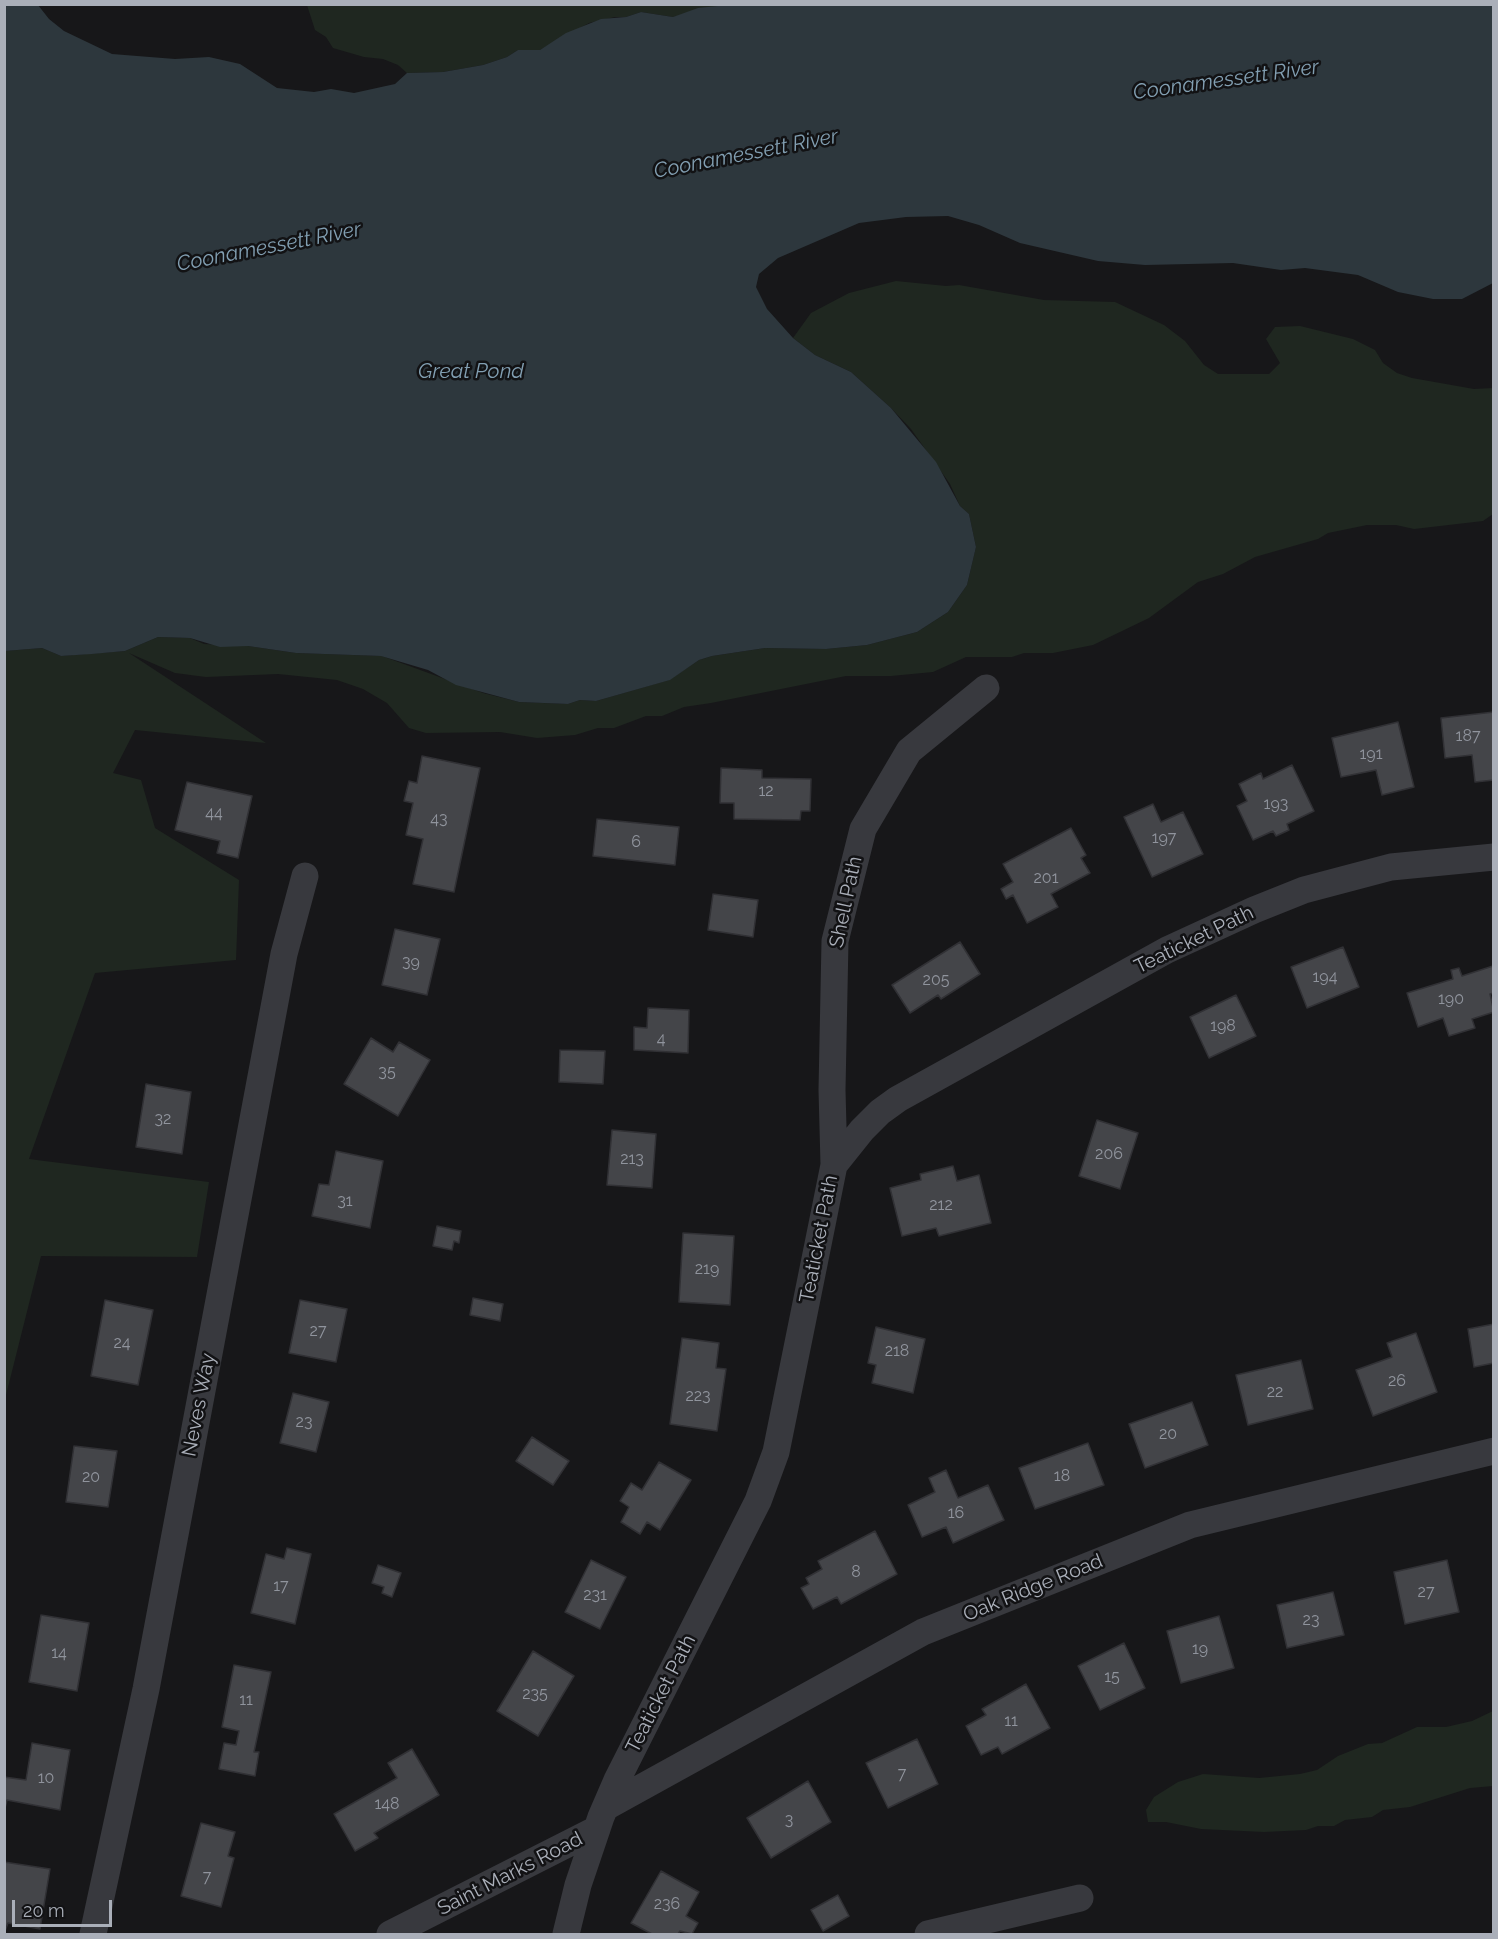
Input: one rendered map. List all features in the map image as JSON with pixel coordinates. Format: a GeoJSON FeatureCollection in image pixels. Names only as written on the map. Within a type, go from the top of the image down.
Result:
{"type":"FeatureCollection","features":[{"type":"Feature","properties":{"kind":"street","name":"Shell Path"},"geometry":{"type":"LineString","coordinates":[[834,1165],[832,1090],[835,941],[863,829],[909,751],[986,688]]}},
{"type":"Feature","properties":{"kind":"street","name":"Teaticket Path"},"geometry":{"type":"LineString","coordinates":[[566,1935],[578,1885],[602,1818],[758,1501],[776,1452],[834,1165],[862,1130],[880,1112],[898,1099],[1167,950],[1209,930],[1304,890],[1348,877],[1391,867],[1494,857]]}},
{"type":"Feature","properties":{"kind":"street","name":"Neves Way"},"geometry":{"type":"LineString","coordinates":[[93,1935],[146,1689],[284,954],[305,876]]}},
{"type":"Feature","properties":{"kind":"street","name":"Oak Ridge Road"},"geometry":{"type":"LineString","coordinates":[[602,1818],[923,1632],[1180,1529],[1494,1451]]}},
{"type":"Feature","properties":{"kind":"street","name":"Saint Marks Road"},"geometry":{"type":"LineString","coordinates":[[390,1935],[602,1818]]}},
{"type":"Feature","properties":{"kind":"street"},"geometry":{"type":"LineString","coordinates":[[928,1935],[1080,1898]]}},
{"type":"Feature","properties":{"kind":"shaded area"},"geometry":{"type":"Polygon","coordinates":[[[307,5],[736,5],[673,17],[641,12],[626,17],[615,17],[589,23],[540,50],[518,50],[507,57],[483,65],[443,72],[407,73],[398,65],[383,59],[364,57],[333,48],[326,37],[315,30],[307,5]]]}},
{"type":"Feature","properties":{"kind":"shaded area"},"geometry":{"type":"Polygon","coordinates":[[[896,281],[946,286],[959,285],[1044,300],[1115,302],[1164,325],[1185,341],[1204,365],[1218,374],[1269,374],[1280,363],[1266,339],[1275,327],[1300,326],[1353,339],[1375,350],[1383,363],[1397,373],[1412,378],[1474,389],[1493,388],[1493,514],[1483,521],[1414,529],[1396,525],[1367,525],[1328,533],[1318,539],[1255,557],[1223,574],[1198,582],[1149,618],[1093,645],[1053,653],[1024,653],[1012,657],[966,657],[933,672],[891,676],[846,676],[684,707],[662,716],[646,716],[614,728],[598,728],[575,735],[537,738],[500,732],[426,733],[409,728],[387,703],[363,689],[337,680],[278,674],[206,677],[175,673],[129,653],[266,743],[135,730],[113,773],[141,780],[155,828],[239,880],[236,960],[95,973],[29,1159],[209,1182],[197,1257],[41,1256],[5,1399],[5,651],[42,648],[61,656],[125,651],[158,637],[190,638],[204,644],[248,646],[296,653],[382,656],[483,693],[519,702],[568,704],[580,700],[596,701],[669,680],[699,660],[712,656],[765,648],[826,649],[867,645],[917,632],[948,612],[967,585],[976,547],[969,514],[960,506],[950,484],[911,429],[891,408],[851,372],[815,355],[793,338],[811,313],[849,293],[896,281]]]}},
{"type":"Feature","properties":{"kind":"shaded area"},"geometry":{"type":"Polygon","coordinates":[[[1493,1711],[1493,1786],[1470,1788],[1410,1807],[1383,1810],[1372,1817],[1345,1820],[1334,1826],[1318,1826],[1306,1830],[1264,1832],[1201,1829],[1166,1822],[1148,1822],[1146,1810],[1154,1797],[1178,1782],[1203,1774],[1259,1778],[1300,1774],[1317,1770],[1338,1756],[1368,1744],[1382,1743],[1417,1727],[1446,1727],[1472,1721],[1493,1711]]]}},
{"type":"Feature","properties":{"kind":"water","name":"Great Pond"},"geometry":{"type":"Polygon","coordinates":[[[737,4],[1493,5],[1493,283],[1462,299],[1433,299],[1398,292],[1358,275],[1305,268],[1281,270],[1233,263],[1145,265],[1098,261],[1020,243],[979,225],[948,216],[906,217],[859,223],[778,258],[759,274],[756,287],[767,309],[793,338],[815,355],[851,372],[891,408],[936,462],[960,506],[969,514],[976,547],[967,585],[948,612],[917,632],[867,645],[826,649],[765,648],[712,656],[699,660],[670,680],[596,701],[580,700],[568,704],[519,702],[456,685],[428,670],[381,656],[296,653],[248,646],[220,647],[190,638],[158,637],[125,651],[92,654],[61,656],[42,648],[5,651],[5,5],[38,5],[49,19],[64,31],[112,54],[175,59],[209,57],[240,64],[277,88],[314,92],[331,89],[354,93],[395,84],[407,73],[443,72],[483,65],[507,57],[518,50],[540,50],[566,33],[601,19],[626,17],[641,12],[673,17],[698,8],[737,4]]]}},
{"type":"Feature","properties":{"kind":"building"},"geometry":{"type":"Polygon","coordinates":[[[1494,712],[1494,780],[1475,782],[1472,755],[1445,758],[1441,718],[1494,712]]]}},
{"type":"Feature","properties":{"kind":"building"},"geometry":{"type":"Polygon","coordinates":[[[1398,722],[1414,787],[1382,795],[1376,770],[1341,777],[1332,738],[1398,722]]]}},
{"type":"Feature","properties":{"kind":"building"},"geometry":{"type":"Polygon","coordinates":[[[422,756],[480,768],[454,892],[413,884],[423,839],[406,835],[413,803],[404,801],[409,781],[417,783],[422,756]]]}},
{"type":"Feature","properties":{"kind":"building"},"geometry":{"type":"Polygon","coordinates":[[[1292,765],[1314,811],[1287,824],[1289,830],[1276,836],[1273,831],[1253,840],[1237,806],[1247,801],[1239,784],[1261,773],[1263,779],[1292,765]]]}},
{"type":"Feature","properties":{"kind":"building"},"geometry":{"type":"Polygon","coordinates":[[[721,768],[762,770],[762,778],[811,779],[810,811],[801,811],[800,820],[734,819],[734,803],[720,803],[721,768]]]}},
{"type":"Feature","properties":{"kind":"building"},"geometry":{"type":"Polygon","coordinates":[[[187,782],[252,796],[238,858],[217,853],[220,841],[175,830],[187,782]]]}},
{"type":"Feature","properties":{"kind":"building"},"geometry":{"type":"Polygon","coordinates":[[[1153,804],[1161,822],[1183,812],[1203,854],[1152,877],[1124,817],[1153,804]]]}},
{"type":"Feature","properties":{"kind":"building"},"geometry":{"type":"Polygon","coordinates":[[[597,819],[679,827],[675,865],[593,856],[597,819]]]}},
{"type":"Feature","properties":{"kind":"building"},"geometry":{"type":"Polygon","coordinates":[[[1071,828],[1086,855],[1081,858],[1090,873],[1051,894],[1058,907],[1027,923],[1013,895],[1006,899],[1001,889],[1013,882],[1003,864],[1071,828]]]}},
{"type":"Feature","properties":{"kind":"building"},"geometry":{"type":"Polygon","coordinates":[[[713,894],[758,900],[753,937],[708,930],[713,894]]]}},
{"type":"Feature","properties":{"kind":"building"},"geometry":{"type":"Polygon","coordinates":[[[395,929],[440,939],[427,995],[382,985],[395,929]]]}},
{"type":"Feature","properties":{"kind":"building"},"geometry":{"type":"Polygon","coordinates":[[[960,942],[980,974],[941,999],[938,995],[910,1013],[892,985],[960,942]]]}},
{"type":"Feature","properties":{"kind":"building"},"geometry":{"type":"Polygon","coordinates":[[[1343,947],[1359,987],[1307,1008],[1291,967],[1343,947]]]}},
{"type":"Feature","properties":{"kind":"building"},"geometry":{"type":"Polygon","coordinates":[[[1493,966],[1494,993],[1490,994],[1494,1012],[1472,1019],[1475,1028],[1449,1036],[1443,1018],[1418,1027],[1407,993],[1453,979],[1451,970],[1459,968],[1462,976],[1493,966]]]}},
{"type":"Feature","properties":{"kind":"building"},"geometry":{"type":"Polygon","coordinates":[[[1236,995],[1256,1036],[1209,1058],[1190,1017],[1236,995]]]}},
{"type":"Feature","properties":{"kind":"building"},"geometry":{"type":"Polygon","coordinates":[[[648,1008],[689,1010],[688,1053],[634,1050],[634,1027],[647,1028],[648,1008]]]}},
{"type":"Feature","properties":{"kind":"building"},"geometry":{"type":"Polygon","coordinates":[[[371,1038],[393,1052],[399,1042],[430,1060],[398,1116],[344,1084],[371,1038]]]}},
{"type":"Feature","properties":{"kind":"building"},"geometry":{"type":"Polygon","coordinates":[[[560,1050],[605,1051],[603,1084],[559,1082],[560,1050]]]}},
{"type":"Feature","properties":{"kind":"building"},"geometry":{"type":"Polygon","coordinates":[[[146,1084],[191,1092],[182,1154],[136,1147],[146,1084]]]}},
{"type":"Feature","properties":{"kind":"building"},"geometry":{"type":"Polygon","coordinates":[[[1097,1120],[1138,1133],[1120,1189],[1079,1176],[1097,1120]]]}},
{"type":"Feature","properties":{"kind":"building"},"geometry":{"type":"Polygon","coordinates":[[[612,1130],[656,1134],[652,1188],[607,1185],[612,1130]]]}},
{"type":"Feature","properties":{"kind":"building"},"geometry":{"type":"Polygon","coordinates":[[[336,1151],[383,1161],[370,1228],[312,1216],[319,1184],[329,1185],[336,1151]]]}},
{"type":"Feature","properties":{"kind":"building"},"geometry":{"type":"Polygon","coordinates":[[[953,1166],[957,1181],[979,1175],[991,1223],[939,1236],[936,1228],[902,1236],[890,1188],[921,1180],[920,1174],[953,1166]]]}},
{"type":"Feature","properties":{"kind":"building"},"geometry":{"type":"Polygon","coordinates":[[[437,1226],[461,1231],[459,1243],[454,1241],[452,1250],[433,1246],[437,1226]]]}},
{"type":"Feature","properties":{"kind":"building"},"geometry":{"type":"Polygon","coordinates":[[[683,1233],[734,1236],[730,1305],[679,1302],[683,1233]]]}},
{"type":"Feature","properties":{"kind":"building"},"geometry":{"type":"Polygon","coordinates":[[[473,1298],[503,1304],[500,1321],[470,1315],[473,1298]]]}},
{"type":"Feature","properties":{"kind":"building"},"geometry":{"type":"Polygon","coordinates":[[[105,1300],[153,1310],[138,1385],[91,1376],[105,1300]]]}},
{"type":"Feature","properties":{"kind":"building"},"geometry":{"type":"Polygon","coordinates":[[[300,1300],[347,1309],[336,1362],[289,1353],[300,1300]]]}},
{"type":"Feature","properties":{"kind":"building"},"geometry":{"type":"Polygon","coordinates":[[[1494,1324],[1494,1363],[1474,1367],[1468,1329],[1494,1324]]]}},
{"type":"Feature","properties":{"kind":"building"},"geometry":{"type":"Polygon","coordinates":[[[876,1327],[925,1339],[913,1393],[872,1383],[876,1365],[868,1363],[876,1327]]]}},
{"type":"Feature","properties":{"kind":"building"},"geometry":{"type":"Polygon","coordinates":[[[1416,1333],[1437,1392],[1373,1416],[1356,1370],[1392,1357],[1387,1343],[1416,1333]]]}},
{"type":"Feature","properties":{"kind":"building"},"geometry":{"type":"Polygon","coordinates":[[[682,1338],[719,1343],[716,1368],[726,1369],[717,1431],[670,1424],[682,1338]]]}},
{"type":"Feature","properties":{"kind":"building"},"geometry":{"type":"Polygon","coordinates":[[[1301,1360],[1313,1409],[1248,1425],[1236,1375],[1301,1360]]]}},
{"type":"Feature","properties":{"kind":"building"},"geometry":{"type":"Polygon","coordinates":[[[293,1393],[329,1402],[316,1452],[280,1443],[293,1393]]]}},
{"type":"Feature","properties":{"kind":"building"},"geometry":{"type":"Polygon","coordinates":[[[1192,1402],[1208,1445],[1145,1468],[1129,1424],[1192,1402]]]}},
{"type":"Feature","properties":{"kind":"building"},"geometry":{"type":"Polygon","coordinates":[[[532,1437],[569,1461],[553,1485],[516,1461],[532,1437]]]}},
{"type":"Feature","properties":{"kind":"building"},"geometry":{"type":"Polygon","coordinates":[[[1088,1443],[1104,1485],[1035,1509],[1019,1468],[1088,1443]]]}},
{"type":"Feature","properties":{"kind":"building"},"geometry":{"type":"Polygon","coordinates":[[[74,1446],[117,1451],[108,1507],[66,1502],[74,1446]]]}},
{"type":"Feature","properties":{"kind":"building"},"geometry":{"type":"Polygon","coordinates":[[[659,1462],[691,1480],[660,1530],[647,1522],[640,1534],[621,1522],[629,1507],[620,1501],[631,1483],[642,1490],[659,1462]]]}},
{"type":"Feature","properties":{"kind":"building"},"geometry":{"type":"Polygon","coordinates":[[[946,1470],[958,1498],[988,1485],[1004,1520],[953,1543],[946,1527],[922,1537],[908,1505],[935,1492],[929,1478],[946,1470]]]}},
{"type":"Feature","properties":{"kind":"building"},"geometry":{"type":"Polygon","coordinates":[[[875,1531],[897,1574],[841,1604],[837,1597],[813,1609],[801,1588],[809,1584],[806,1578],[822,1569],[818,1561],[875,1531]]]}},
{"type":"Feature","properties":{"kind":"building"},"geometry":{"type":"Polygon","coordinates":[[[287,1548],[311,1554],[295,1624],[251,1613],[266,1554],[284,1559],[287,1548]]]}},
{"type":"Feature","properties":{"kind":"building"},"geometry":{"type":"Polygon","coordinates":[[[591,1560],[626,1577],[600,1629],[565,1612],[591,1560]]]}},
{"type":"Feature","properties":{"kind":"building"},"geometry":{"type":"Polygon","coordinates":[[[1447,1560],[1459,1612],[1405,1624],[1394,1572],[1447,1560]]]}},
{"type":"Feature","properties":{"kind":"building"},"geometry":{"type":"Polygon","coordinates":[[[378,1565],[401,1573],[392,1597],[382,1593],[384,1587],[372,1583],[378,1565]]]}},
{"type":"Feature","properties":{"kind":"building"},"geometry":{"type":"Polygon","coordinates":[[[1333,1592],[1344,1635],[1287,1648],[1277,1605],[1333,1592]]]}},
{"type":"Feature","properties":{"kind":"building"},"geometry":{"type":"Polygon","coordinates":[[[41,1615],[89,1623],[77,1691],[29,1682],[41,1615]]]}},
{"type":"Feature","properties":{"kind":"building"},"geometry":{"type":"Polygon","coordinates":[[[1219,1616],[1234,1668],[1181,1683],[1167,1631],[1219,1616]]]}},
{"type":"Feature","properties":{"kind":"building"},"geometry":{"type":"Polygon","coordinates":[[[1124,1643],[1145,1688],[1100,1710],[1078,1666],[1124,1643]]]}},
{"type":"Feature","properties":{"kind":"building"},"geometry":{"type":"Polygon","coordinates":[[[533,1651],[574,1676],[538,1736],[497,1711],[533,1651]]]}},
{"type":"Feature","properties":{"kind":"building"},"geometry":{"type":"Polygon","coordinates":[[[234,1665],[271,1672],[254,1752],[259,1752],[255,1776],[219,1769],[224,1743],[236,1745],[239,1731],[222,1727],[234,1665]]]}},
{"type":"Feature","properties":{"kind":"building"},"geometry":{"type":"Polygon","coordinates":[[[1026,1684],[1050,1728],[1002,1754],[998,1747],[981,1755],[966,1726],[986,1715],[982,1709],[1026,1684]]]}},
{"type":"Feature","properties":{"kind":"building"},"geometry":{"type":"Polygon","coordinates":[[[917,1739],[938,1784],[888,1808],[866,1763],[917,1739]]]}},
{"type":"Feature","properties":{"kind":"building"},"geometry":{"type":"Polygon","coordinates":[[[32,1743],[70,1750],[60,1810],[7,1800],[4,1812],[4,1777],[26,1780],[32,1743]]]}},
{"type":"Feature","properties":{"kind":"building"},"geometry":{"type":"Polygon","coordinates":[[[412,1749],[439,1795],[374,1833],[378,1838],[355,1851],[334,1814],[397,1778],[388,1763],[412,1749]]]}},
{"type":"Feature","properties":{"kind":"building"},"geometry":{"type":"Polygon","coordinates":[[[808,1781],[831,1822],[771,1858],[747,1818],[808,1781]]]}},
{"type":"Feature","properties":{"kind":"building"},"geometry":{"type":"Polygon","coordinates":[[[201,1823],[235,1832],[228,1856],[234,1858],[221,1907],[181,1896],[201,1823]]]}},
{"type":"Feature","properties":{"kind":"building"},"geometry":{"type":"Polygon","coordinates":[[[4,1862],[50,1869],[40,1929],[8,1923],[4,1934],[4,1862]]]}},
{"type":"Feature","properties":{"kind":"building"},"geometry":{"type":"Polygon","coordinates":[[[661,1871],[699,1892],[686,1916],[698,1923],[692,1934],[680,1931],[678,1934],[652,1934],[631,1923],[661,1871]]]}},
{"type":"Feature","properties":{"kind":"building"},"geometry":{"type":"Polygon","coordinates":[[[838,1895],[849,1916],[823,1931],[811,1910],[838,1895]]]}},
{"type":"Feature","properties":{"kind":"water label","name":"Coonamessett River"},"geometry":{"type":"Point","coordinates":[1226,80]}},
{"type":"Feature","properties":{"kind":"water label","name":"Coonamessett River"},"geometry":{"type":"Point","coordinates":[746,154]}},
{"type":"Feature","properties":{"kind":"water label","name":"Coonamessett River"},"geometry":{"type":"Point","coordinates":[269,247]}}]}
